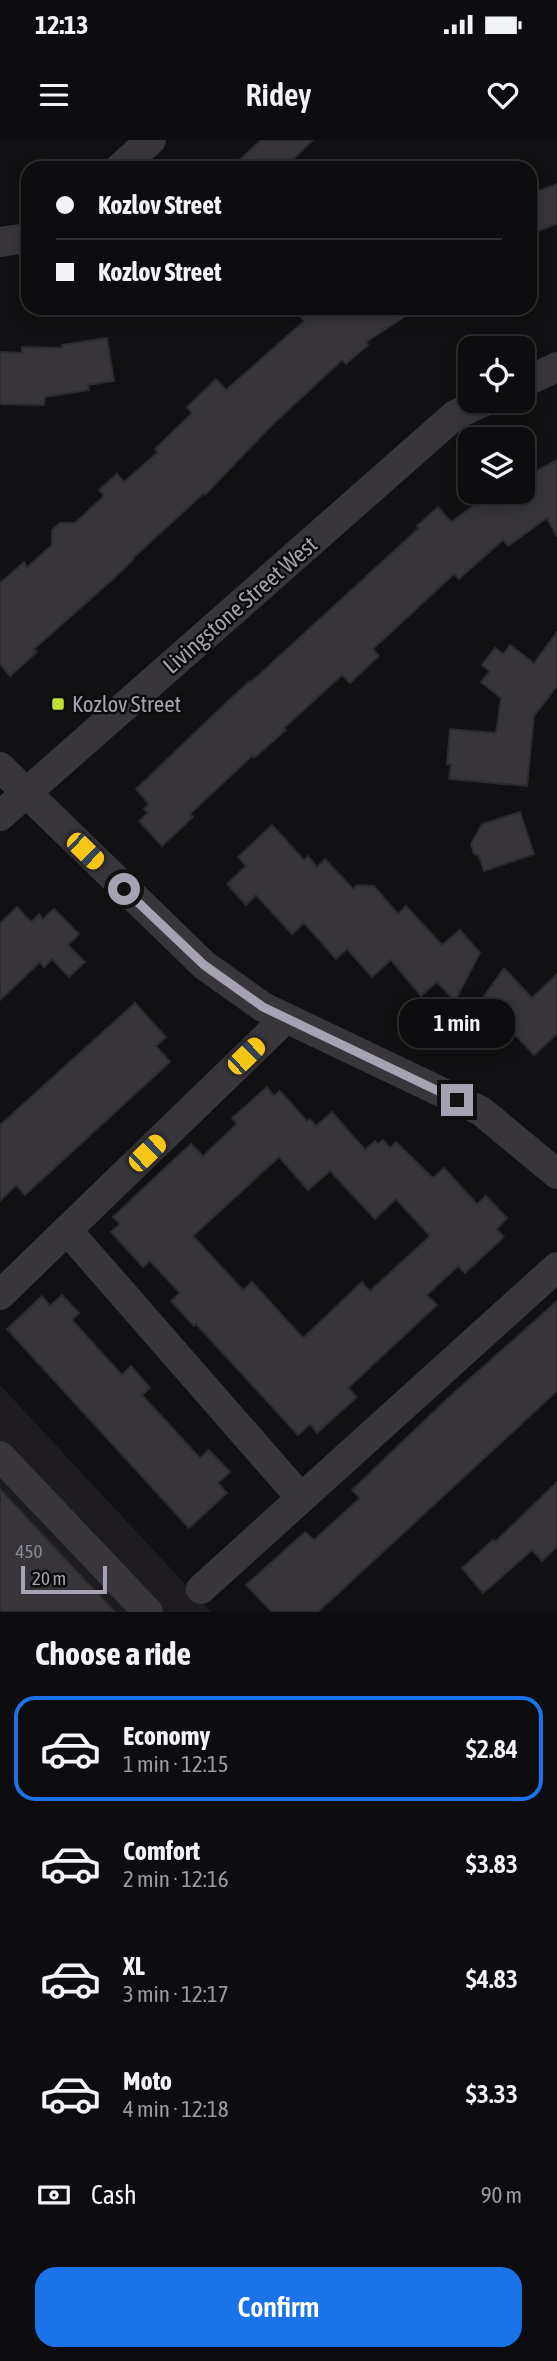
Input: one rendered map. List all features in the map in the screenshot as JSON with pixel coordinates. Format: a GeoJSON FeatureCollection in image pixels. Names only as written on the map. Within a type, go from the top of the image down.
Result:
{"type":"FeatureCollection","features":[{"type":"Feature","properties":{"kind":"street"},"geometry":{"type":"LineString","coordinates":[[128,161],[151,140]]}},
{"type":"Feature","properties":{"kind":"street"},"geometry":{"type":"LineString","coordinates":[[0,242],[21,239]]}},
{"type":"Feature","properties":{"kind":"street"},"geometry":{"type":"LineString","coordinates":[[535,377],[557,366]]}},
{"type":"Feature","properties":{"kind":"street","name":"Livingstone Street West"},"geometry":{"type":"LineString","coordinates":[[0,816],[459,413]]}},
{"type":"Feature","properties":{"kind":"street"},"geometry":{"type":"LineString","coordinates":[[0,767],[204,965],[263,1007],[481,1111],[557,1174]]}},
{"type":"Feature","properties":{"kind":"street"},"geometry":{"type":"LineString","coordinates":[[0,1294],[286,1018]]}},
{"type":"Feature","properties":{"kind":"street"},"geometry":{"type":"LineString","coordinates":[[67,1230],[301,1498]]}},
{"type":"Feature","properties":{"kind":"street"},"geometry":{"type":"LineString","coordinates":[[201,1589],[557,1267]]}},
{"type":"Feature","properties":{"kind":"street"},"geometry":{"type":"LineString","coordinates":[[0,1456],[148,1612]]}},
{"type":"Feature","properties":{"kind":"shaded area"},"geometry":{"type":"Polygon","coordinates":[[[0,1385],[211,1612],[0,1612],[0,1385]]]}},
{"type":"Feature","properties":{"kind":"building"},"geometry":{"type":"Polygon","coordinates":[[[261,140],[313,140],[291,161],[238,161],[261,140]]]}},
{"type":"Feature","properties":{"kind":"building"},"geometry":{"type":"Polygon","coordinates":[[[557,184],[557,224],[537,231],[537,191],[557,184]]]}},
{"type":"Feature","properties":{"kind":"building"},"geometry":{"type":"Polygon","coordinates":[[[299,315],[407,315],[366,342],[368,345],[346,364],[342,360],[270,427],[205,495],[204,493],[34,649],[37,652],[10,676],[0,664],[0,583],[24,562],[27,567],[52,545],[52,530],[60,523],[75,523],[104,496],[99,490],[117,474],[124,482],[158,452],[155,449],[192,413],[187,407],[216,379],[226,390],[304,321],[299,315]]]}},
{"type":"Feature","properties":{"kind":"building"},"geometry":{"type":"Polygon","coordinates":[[[107,338],[114,381],[88,385],[89,390],[45,397],[44,405],[0,404],[0,352],[22,353],[22,347],[62,348],[62,345],[107,338]]]}},
{"type":"Feature","properties":{"kind":"building"},"geometry":{"type":"Polygon","coordinates":[[[557,460],[557,537],[547,518],[508,546],[503,540],[459,579],[454,574],[373,649],[379,656],[350,683],[342,675],[284,728],[286,730],[254,758],[252,756],[190,814],[193,817],[162,846],[139,821],[148,813],[144,809],[149,804],[136,789],[228,701],[419,528],[417,526],[438,507],[451,522],[476,504],[535,504],[535,471],[557,460]]]}},
{"type":"Feature","properties":{"kind":"building"},"geometry":{"type":"Polygon","coordinates":[[[557,632],[557,686],[534,716],[527,786],[449,779],[451,764],[447,764],[450,729],[496,733],[501,698],[481,682],[490,671],[482,665],[495,648],[503,654],[510,645],[534,663],[557,632]]]}},
{"type":"Feature","properties":{"kind":"building"},"geometry":{"type":"Polygon","coordinates":[[[520,812],[534,854],[484,871],[471,844],[482,824],[520,812]]]}},
{"type":"Feature","properties":{"kind":"building"},"geometry":{"type":"Polygon","coordinates":[[[272,825],[304,860],[308,856],[317,867],[325,859],[353,889],[357,885],[374,886],[398,914],[406,906],[442,945],[460,930],[480,953],[455,1001],[437,982],[421,996],[391,960],[372,977],[347,949],[336,959],[304,923],[292,934],[256,895],[246,905],[227,884],[246,866],[238,857],[272,825]]]}},
{"type":"Feature","properties":{"kind":"building"},"geometry":{"type":"Polygon","coordinates":[[[17,907],[31,922],[39,914],[43,919],[54,909],[79,934],[68,945],[85,962],[69,977],[52,959],[44,967],[40,962],[0,1000],[0,923],[17,907]]]}},
{"type":"Feature","properties":{"kind":"building"},"geometry":{"type":"Polygon","coordinates":[[[504,968],[532,998],[557,974],[557,1034],[534,1055],[482,999],[504,968]]]}},
{"type":"Feature","properties":{"kind":"building"},"geometry":{"type":"Polygon","coordinates":[[[135,1003],[166,1037],[156,1046],[170,1062],[25,1195],[16,1185],[0,1201],[0,1125],[135,1003]]]}},
{"type":"Feature","properties":{"kind":"building"},"geometry":{"type":"Polygon","coordinates":[[[267,1087],[274,1096],[280,1091],[307,1121],[310,1119],[316,1126],[332,1112],[365,1150],[375,1141],[378,1144],[383,1140],[390,1148],[396,1142],[433,1178],[444,1168],[477,1204],[486,1196],[507,1218],[497,1229],[504,1237],[465,1273],[458,1266],[427,1295],[437,1305],[348,1388],[357,1397],[317,1433],[310,1424],[298,1435],[196,1324],[194,1326],[171,1301],[180,1293],[150,1261],[143,1267],[111,1232],[120,1224],[113,1217],[168,1165],[191,1144],[203,1156],[237,1124],[232,1118],[267,1087]],[[279,1157],[193,1236],[243,1290],[252,1282],[303,1338],[362,1282],[370,1291],[430,1236],[396,1199],[375,1219],[330,1171],[308,1190],[279,1157]]]}},
{"type":"Feature","properties":{"kind":"building"},"geometry":{"type":"Polygon","coordinates":[[[62,1295],[79,1313],[72,1320],[122,1375],[131,1366],[150,1388],[142,1395],[200,1458],[209,1450],[230,1472],[218,1483],[227,1493],[189,1528],[7,1329],[42,1296],[50,1306],[62,1295]]]}},
{"type":"Feature","properties":{"kind":"building"},"geometry":{"type":"Polygon","coordinates":[[[557,1301],[557,1391],[318,1612],[272,1612],[246,1585],[305,1532],[314,1540],[360,1498],[352,1490],[446,1400],[557,1301]]]}},
{"type":"Feature","properties":{"kind":"building"},"geometry":{"type":"Polygon","coordinates":[[[557,1482],[557,1547],[542,1561],[532,1550],[483,1593],[462,1568],[493,1540],[495,1542],[557,1482]]]}},
{"type":"Feature","properties":{"kind":"building"},"geometry":{"type":"Polygon","coordinates":[[[0,1489],[115,1612],[0,1612],[0,1489]]]}},
{"type":"Feature","properties":{"kind":"place","name":"Kozlov Street"},"geometry":{"type":"Point","coordinates":[58,704]}},
{"type":"Feature","properties":{"kind":"route"},"geometry":{"type":"LineString","coordinates":[[124,889],[204,965],[263,1007],[457,1100]]}}]}
